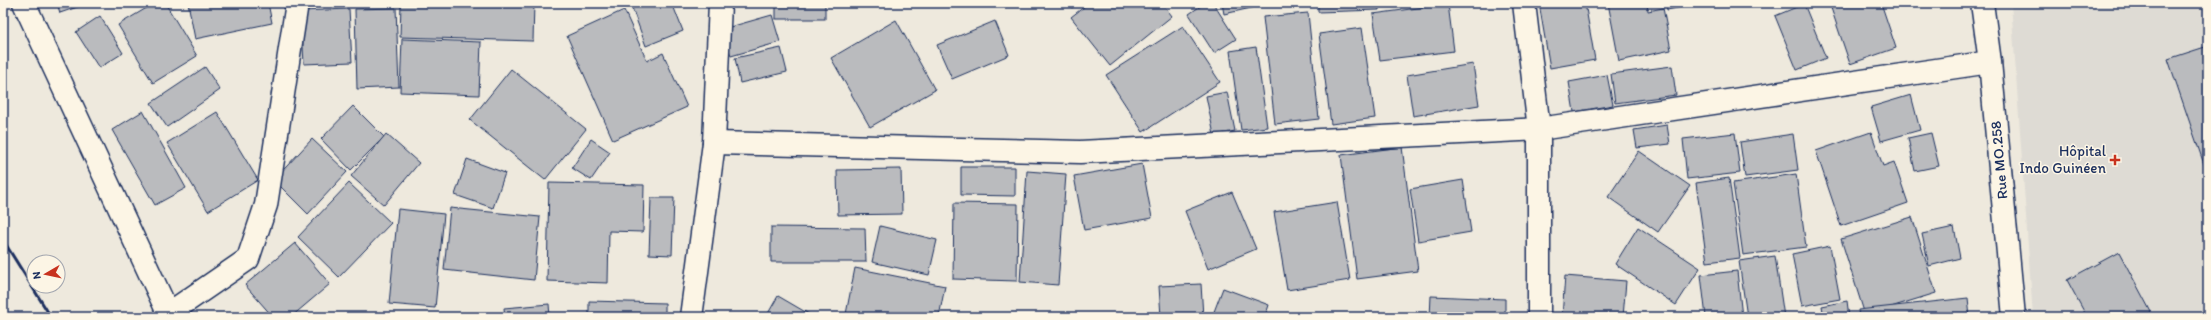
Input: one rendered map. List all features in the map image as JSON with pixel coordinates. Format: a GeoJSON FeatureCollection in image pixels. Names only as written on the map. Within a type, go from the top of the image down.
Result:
{"type":"FeatureCollection","features":[{"type":"Feature","properties":{"kind":"street"},"geometry":{"type":"LineString","coordinates":[[24,3],[169,316],[248,259],[266,205],[297,3]]}},
{"type":"Feature","properties":{"kind":"street"},"geometry":{"type":"LineString","coordinates":[[691,317],[714,143],[720,3]]}},
{"type":"Feature","properties":{"kind":"street"},"geometry":{"type":"LineString","coordinates":[[1524,3],[1539,129],[1539,317]]}},
{"type":"Feature","properties":{"kind":"street","name":"Rue MO.258"},"geometry":{"type":"LineString","coordinates":[[1982,3],[1990,62],[2014,317]]}},
{"type":"Feature","properties":{"kind":"street"},"geometry":{"type":"LineString","coordinates":[[714,143],[1080,152],[1539,129],[1990,62]]}},
{"type":"Feature","properties":{"kind":"shaded area","name":"Hôpital Indo Guinéen"},"geometry":{"type":"Polygon","coordinates":[[[2011,3],[2208,3],[2208,317],[2033,317],[2011,3]]]}},
{"type":"Feature","properties":{"kind":"building"},"geometry":{"type":"Polygon","coordinates":[[[57,3],[89,3],[60,13],[57,3]]]}},
{"type":"Feature","properties":{"kind":"building"},"geometry":{"type":"Polygon","coordinates":[[[155,3],[165,3],[197,56],[153,83],[118,25],[155,3]]]}},
{"type":"Feature","properties":{"kind":"building"},"geometry":{"type":"Polygon","coordinates":[[[188,3],[268,3],[272,23],[195,39],[188,3]]]}},
{"type":"Feature","properties":{"kind":"building"},"geometry":{"type":"Polygon","coordinates":[[[401,3],[534,3],[533,41],[400,37],[401,3]]]}},
{"type":"Feature","properties":{"kind":"building"},"geometry":{"type":"Polygon","coordinates":[[[636,3],[672,3],[683,31],[646,46],[631,5],[636,3]]]}},
{"type":"Feature","properties":{"kind":"building"},"geometry":{"type":"Polygon","coordinates":[[[776,3],[825,3],[825,19],[776,19],[776,3]]]}},
{"type":"Feature","properties":{"kind":"building"},"geometry":{"type":"Polygon","coordinates":[[[1068,3],[1077,3],[1072,8],[1068,3]]]}},
{"type":"Feature","properties":{"kind":"building"},"geometry":{"type":"Polygon","coordinates":[[[1089,3],[1162,3],[1172,16],[1110,66],[1071,17],[1089,3]]]}},
{"type":"Feature","properties":{"kind":"building"},"geometry":{"type":"Polygon","coordinates":[[[1205,3],[1213,3],[1236,39],[1214,53],[1189,14],[1205,3]]]}},
{"type":"Feature","properties":{"kind":"building"},"geometry":{"type":"Polygon","coordinates":[[[1222,3],[1274,3],[1224,14],[1222,3]]]}},
{"type":"Feature","properties":{"kind":"building"},"geometry":{"type":"Polygon","coordinates":[[[1318,3],[1379,3],[1379,10],[1318,12],[1318,3]]]}},
{"type":"Feature","properties":{"kind":"building"},"geometry":{"type":"Polygon","coordinates":[[[1539,3],[1585,3],[1595,60],[1550,68],[1539,3]]]}},
{"type":"Feature","properties":{"kind":"building"},"geometry":{"type":"Polygon","coordinates":[[[1608,3],[1647,3],[1648,11],[1663,8],[1671,50],[1619,61],[1608,3]]]}},
{"type":"Feature","properties":{"kind":"building"},"geometry":{"type":"Polygon","coordinates":[[[1666,3],[1693,3],[1693,5],[1667,10],[1666,3]]]}},
{"type":"Feature","properties":{"kind":"building"},"geometry":{"type":"Polygon","coordinates":[[[1835,3],[1881,3],[1896,48],[1850,64],[1830,5],[1835,3]]]}},
{"type":"Feature","properties":{"kind":"building"},"geometry":{"type":"Polygon","coordinates":[[[1448,4],[1454,51],[1380,60],[1373,14],[1448,4]]]}},
{"type":"Feature","properties":{"kind":"building"},"geometry":{"type":"Polygon","coordinates":[[[1804,4],[1826,58],[1797,70],[1775,16],[1804,4]]]}},
{"type":"Feature","properties":{"kind":"building"},"geometry":{"type":"Polygon","coordinates":[[[396,8],[399,87],[357,89],[355,9],[396,8]]]}},
{"type":"Feature","properties":{"kind":"building"},"geometry":{"type":"Polygon","coordinates":[[[349,9],[352,62],[304,64],[301,11],[349,9]]]}},
{"type":"Feature","properties":{"kind":"building"},"geometry":{"type":"Polygon","coordinates":[[[624,10],[647,61],[663,53],[687,107],[613,140],[567,36],[624,10]]]}},
{"type":"Feature","properties":{"kind":"building"},"geometry":{"type":"Polygon","coordinates":[[[1308,13],[1319,119],[1275,124],[1263,17],[1308,13]]]}},
{"type":"Feature","properties":{"kind":"building"},"geometry":{"type":"Polygon","coordinates":[[[772,15],[780,42],[731,56],[723,29],[772,15]]]}},
{"type":"Feature","properties":{"kind":"building"},"geometry":{"type":"Polygon","coordinates":[[[100,16],[123,53],[99,68],[76,32],[100,16]]]}},
{"type":"Feature","properties":{"kind":"building"},"geometry":{"type":"Polygon","coordinates":[[[896,20],[935,90],[870,127],[831,58],[896,20]]]}},
{"type":"Feature","properties":{"kind":"building"},"geometry":{"type":"Polygon","coordinates":[[[995,21],[1009,55],[952,79],[937,45],[995,21]]]}},
{"type":"Feature","properties":{"kind":"building"},"geometry":{"type":"Polygon","coordinates":[[[1183,26],[1220,82],[1143,132],[1106,75],[1183,26]]]}},
{"type":"Feature","properties":{"kind":"building"},"geometry":{"type":"Polygon","coordinates":[[[1362,28],[1375,118],[1331,124],[1319,34],[1362,28]]]}},
{"type":"Feature","properties":{"kind":"building"},"geometry":{"type":"Polygon","coordinates":[[[402,39],[481,42],[479,95],[400,92],[402,39]]]}},
{"type":"Feature","properties":{"kind":"building"},"geometry":{"type":"Polygon","coordinates":[[[2208,46],[2208,176],[2168,59],[2208,46]]]}},
{"type":"Feature","properties":{"kind":"building"},"geometry":{"type":"Polygon","coordinates":[[[1256,47],[1267,127],[1241,130],[1230,51],[1256,47]]]}},
{"type":"Feature","properties":{"kind":"building"},"geometry":{"type":"Polygon","coordinates":[[[781,48],[787,72],[740,83],[735,58],[781,48]]]}},
{"type":"Feature","properties":{"kind":"building"},"geometry":{"type":"Polygon","coordinates":[[[1473,64],[1479,105],[1413,116],[1407,75],[1473,64]]]}},
{"type":"Feature","properties":{"kind":"building"},"geometry":{"type":"Polygon","coordinates":[[[1672,66],[1676,95],[1615,103],[1611,74],[1672,66]]]}},
{"type":"Feature","properties":{"kind":"building"},"geometry":{"type":"Polygon","coordinates":[[[205,67],[220,90],[167,127],[151,103],[205,67]]]}},
{"type":"Feature","properties":{"kind":"building"},"geometry":{"type":"Polygon","coordinates":[[[511,69],[586,129],[545,180],[470,120],[511,69]]]}},
{"type":"Feature","properties":{"kind":"building"},"geometry":{"type":"Polygon","coordinates":[[[1607,75],[1613,105],[1574,112],[1569,82],[1607,75]]]}},
{"type":"Feature","properties":{"kind":"building"},"geometry":{"type":"Polygon","coordinates":[[[1227,92],[1235,131],[1214,135],[1206,96],[1227,92]]]}},
{"type":"Feature","properties":{"kind":"building"},"geometry":{"type":"Polygon","coordinates":[[[1911,95],[1920,130],[1881,141],[1871,107],[1911,95]]]}},
{"type":"Feature","properties":{"kind":"building"},"geometry":{"type":"Polygon","coordinates":[[[353,106],[384,137],[351,170],[321,139],[353,106]]]}},
{"type":"Feature","properties":{"kind":"building"},"geometry":{"type":"Polygon","coordinates":[[[143,111],[186,188],[155,205],[112,130],[143,111]]]}},
{"type":"Feature","properties":{"kind":"building"},"geometry":{"type":"Polygon","coordinates":[[[217,112],[258,180],[208,211],[167,143],[217,112]]]}},
{"type":"Feature","properties":{"kind":"building"},"geometry":{"type":"Polygon","coordinates":[[[1667,125],[1670,144],[1637,148],[1634,130],[1667,125]]]}},
{"type":"Feature","properties":{"kind":"building"},"geometry":{"type":"Polygon","coordinates":[[[1871,132],[1883,166],[1894,162],[1908,203],[1841,226],[1816,151],[1871,132]]]}},
{"type":"Feature","properties":{"kind":"building"},"geometry":{"type":"Polygon","coordinates":[[[1735,133],[1740,173],[1687,179],[1683,139],[1735,133]]]}},
{"type":"Feature","properties":{"kind":"building"},"geometry":{"type":"Polygon","coordinates":[[[1931,133],[1939,166],[1915,171],[1908,138],[1931,133]]]}},
{"type":"Feature","properties":{"kind":"building"},"geometry":{"type":"Polygon","coordinates":[[[386,134],[419,163],[384,205],[351,176],[386,134]]]}},
{"type":"Feature","properties":{"kind":"building"},"geometry":{"type":"Polygon","coordinates":[[[1793,134],[1798,170],[1745,177],[1740,142],[1793,134]]]}},
{"type":"Feature","properties":{"kind":"building"},"geometry":{"type":"Polygon","coordinates":[[[312,139],[347,172],[308,214],[274,180],[312,139]]]}},
{"type":"Feature","properties":{"kind":"building"},"geometry":{"type":"Polygon","coordinates":[[[591,139],[610,152],[591,180],[572,168],[591,139]]]}},
{"type":"Feature","properties":{"kind":"building"},"geometry":{"type":"Polygon","coordinates":[[[1402,147],[1418,271],[1357,279],[1341,155],[1402,147]]]}},
{"type":"Feature","properties":{"kind":"building"},"geometry":{"type":"Polygon","coordinates":[[[1639,151],[1690,186],[1658,232],[1608,197],[1639,151]]]}},
{"type":"Feature","properties":{"kind":"building"},"geometry":{"type":"Polygon","coordinates":[[[467,159],[505,173],[493,208],[455,195],[467,159]]]}},
{"type":"Feature","properties":{"kind":"building"},"geometry":{"type":"Polygon","coordinates":[[[1142,164],[1152,218],[1084,230],[1074,176],[1142,164]]]}},
{"type":"Feature","properties":{"kind":"building"},"geometry":{"type":"Polygon","coordinates":[[[961,167],[1015,167],[1015,196],[961,195],[961,167]]]}},
{"type":"Feature","properties":{"kind":"building"},"geometry":{"type":"Polygon","coordinates":[[[901,169],[902,214],[838,215],[837,170],[901,169]]]}},
{"type":"Feature","properties":{"kind":"building"},"geometry":{"type":"Polygon","coordinates":[[[1027,171],[1066,174],[1058,285],[1020,282],[1027,171]]]}},
{"type":"Feature","properties":{"kind":"building"},"geometry":{"type":"Polygon","coordinates":[[[1796,174],[1806,247],[1743,255],[1733,183],[1796,174]]]}},
{"type":"Feature","properties":{"kind":"building"},"geometry":{"type":"Polygon","coordinates":[[[1729,178],[1740,258],[1707,262],[1696,183],[1729,178]]]}},
{"type":"Feature","properties":{"kind":"building"},"geometry":{"type":"Polygon","coordinates":[[[1463,180],[1471,232],[1418,241],[1410,189],[1463,180]]]}},
{"type":"Feature","properties":{"kind":"building"},"geometry":{"type":"Polygon","coordinates":[[[349,183],[391,223],[339,277],[298,237],[349,183]]]}},
{"type":"Feature","properties":{"kind":"building"},"geometry":{"type":"Polygon","coordinates":[[[549,183],[644,185],[643,232],[609,231],[608,283],[547,281],[549,183]]]}},
{"type":"Feature","properties":{"kind":"building"},"geometry":{"type":"Polygon","coordinates":[[[1232,192],[1256,249],[1208,269],[1185,211],[1232,192]]]}},
{"type":"Feature","properties":{"kind":"building"},"geometry":{"type":"Polygon","coordinates":[[[651,198],[674,198],[672,255],[649,254],[651,198]]]}},
{"type":"Feature","properties":{"kind":"building"},"geometry":{"type":"Polygon","coordinates":[[[1337,202],[1350,280],[1287,290],[1274,212],[1337,202]]]}},
{"type":"Feature","properties":{"kind":"building"},"geometry":{"type":"Polygon","coordinates":[[[954,203],[1018,204],[1017,281],[953,279],[954,203]]]}},
{"type":"Feature","properties":{"kind":"building"},"geometry":{"type":"Polygon","coordinates":[[[450,208],[540,217],[534,280],[444,270],[450,208]]]}},
{"type":"Feature","properties":{"kind":"building"},"geometry":{"type":"Polygon","coordinates":[[[398,209],[444,214],[435,308],[389,304],[398,209]]]}},
{"type":"Feature","properties":{"kind":"building"},"geometry":{"type":"Polygon","coordinates":[[[1912,217],[1936,293],[1865,315],[1841,239],[1912,217]]]}},
{"type":"Feature","properties":{"kind":"building"},"geometry":{"type":"Polygon","coordinates":[[[880,226],[937,240],[929,275],[872,262],[880,226]]]}},
{"type":"Feature","properties":{"kind":"building"},"geometry":{"type":"Polygon","coordinates":[[[771,227],[865,228],[866,262],[771,262],[771,227]]]}},
{"type":"Feature","properties":{"kind":"building"},"geometry":{"type":"Polygon","coordinates":[[[1638,227],[1700,268],[1676,305],[1615,264],[1638,227]]]}},
{"type":"Feature","properties":{"kind":"building"},"geometry":{"type":"Polygon","coordinates":[[[1954,227],[1960,258],[1929,266],[1922,234],[1954,227]]]}},
{"type":"Feature","properties":{"kind":"building"},"geometry":{"type":"Polygon","coordinates":[[[295,243],[330,284],[291,317],[273,317],[245,285],[295,243]]]}},
{"type":"Feature","properties":{"kind":"building"},"geometry":{"type":"Polygon","coordinates":[[[1830,246],[1840,299],[1802,306],[1792,254],[1830,246]]]}},
{"type":"Feature","properties":{"kind":"building"},"geometry":{"type":"Polygon","coordinates":[[[2119,252],[2151,312],[2143,317],[2087,317],[2067,280],[2119,252]]]}},
{"type":"Feature","properties":{"kind":"building"},"geometry":{"type":"Polygon","coordinates":[[[1775,256],[1784,317],[1747,317],[1739,261],[1775,256]]]}},
{"type":"Feature","properties":{"kind":"building"},"geometry":{"type":"Polygon","coordinates":[[[855,268],[945,286],[939,317],[861,317],[846,314],[855,268]]]}},
{"type":"Feature","properties":{"kind":"building"},"geometry":{"type":"Polygon","coordinates":[[[1737,271],[1742,317],[1706,317],[1701,275],[1737,271]]]}},
{"type":"Feature","properties":{"kind":"building"},"geometry":{"type":"Polygon","coordinates":[[[1565,276],[1626,281],[1623,317],[1562,317],[1565,276]]]}},
{"type":"Feature","properties":{"kind":"building"},"geometry":{"type":"Polygon","coordinates":[[[1201,284],[1203,317],[1161,317],[1159,286],[1201,284]]]}},
{"type":"Feature","properties":{"kind":"building"},"geometry":{"type":"Polygon","coordinates":[[[1223,288],[1269,305],[1265,317],[1212,317],[1223,288]]]}},
{"type":"Feature","properties":{"kind":"building"},"geometry":{"type":"Polygon","coordinates":[[[778,296],[814,317],[766,317],[778,296]]]}},
{"type":"Feature","properties":{"kind":"building"},"geometry":{"type":"Polygon","coordinates":[[[1431,296],[1505,299],[1505,317],[1430,317],[1431,296]]]}},
{"type":"Feature","properties":{"kind":"building"},"geometry":{"type":"Polygon","coordinates":[[[1968,298],[1970,317],[1859,317],[1858,310],[1968,298]]]}},
{"type":"Feature","properties":{"kind":"building"},"geometry":{"type":"Polygon","coordinates":[[[589,301],[665,303],[665,317],[589,317],[589,301]]]}},
{"type":"Feature","properties":{"kind":"building"},"geometry":{"type":"Polygon","coordinates":[[[1847,301],[1849,317],[1824,317],[1822,306],[1847,301]]]}},
{"type":"Feature","properties":{"kind":"building"},"geometry":{"type":"Polygon","coordinates":[[[549,304],[550,317],[505,317],[504,308],[549,304]]]}},
{"type":"Feature","properties":{"kind":"building"},"geometry":{"type":"Polygon","coordinates":[[[360,314],[360,317],[343,317],[360,314]]]}},
{"type":"Feature","properties":{"kind":"railway"},"geometry":{"type":"LineString","coordinates":[[3,240],[51,317]]}},
{"type":"Feature","properties":{"kind":"place","name":"Hôpital Indo Guinéen"},"geometry":{"type":"Point","coordinates":[2115,160]}}]}
